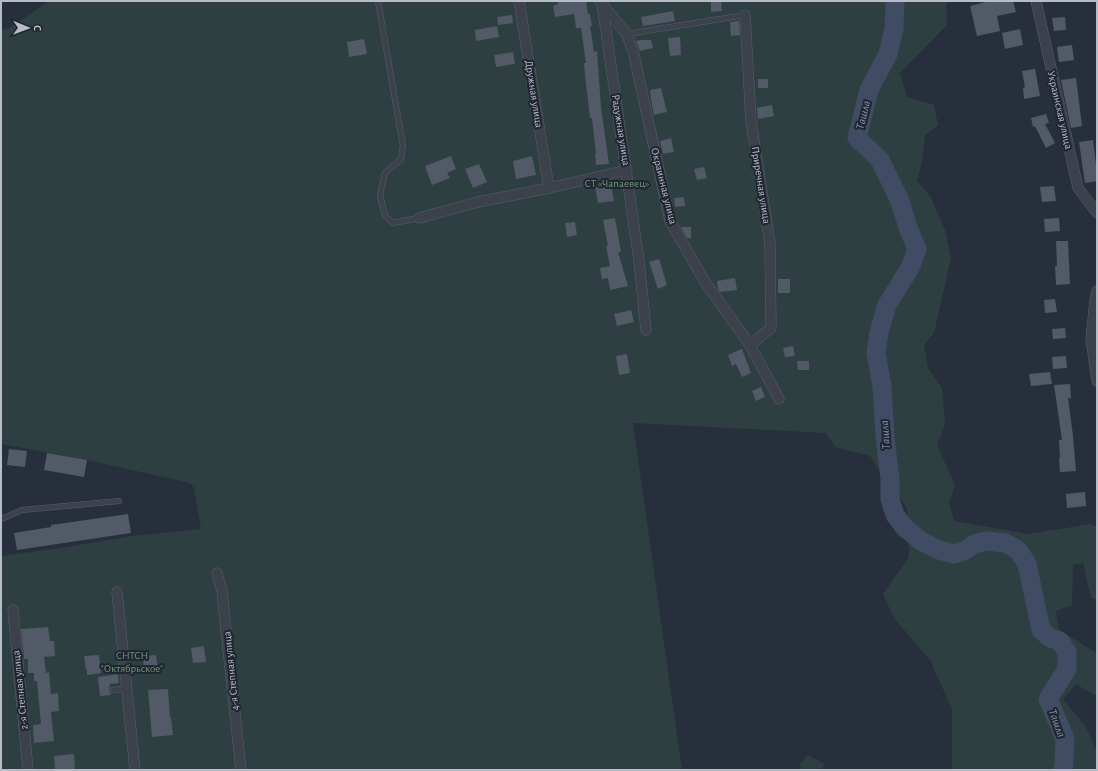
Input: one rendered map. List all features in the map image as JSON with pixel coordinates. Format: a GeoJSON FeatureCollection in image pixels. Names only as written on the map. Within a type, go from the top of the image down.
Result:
{"type":"FeatureCollection","features":[{"type":"Feature","properties":{"kind":"street","name":"Дружная улица"},"geometry":{"type":"LineString","coordinates":[[519,1],[549,188]]}},
{"type":"Feature","properties":{"kind":"street","name":"Украинская улица"},"geometry":{"type":"LineString","coordinates":[[1036,1],[1078,188],[1097,213]]}},
{"type":"Feature","properties":{"kind":"street","name":"Окраинная улица"},"geometry":{"type":"LineString","coordinates":[[601,2],[627,34],[634,55],[670,222],[705,282],[750,345],[779,399]]}},
{"type":"Feature","properties":{"kind":"street","name":"Радужная улица"},"geometry":{"type":"LineString","coordinates":[[601,2],[640,261],[646,330]]}},
{"type":"Feature","properties":{"kind":"street","name":"Приречная улица"},"geometry":{"type":"LineString","coordinates":[[745,15],[751,121],[770,244],[771,328],[750,345]]}},
{"type":"Feature","properties":{"kind":"street"},"geometry":{"type":"LineString","coordinates":[[419,218],[478,202],[549,188],[627,170]]}},
{"type":"Feature","properties":{"kind":"street"},"geometry":{"type":"LineString","coordinates":[[1097,291],[1095,300],[1094,338],[1097,381]]}},
{"type":"Feature","properties":{"kind":"street","name":"4-я Степная улица"},"geometry":{"type":"LineString","coordinates":[[217,573],[222,591],[241,770]]}},
{"type":"Feature","properties":{"kind":"street"},"geometry":{"type":"LineString","coordinates":[[117,592],[135,770]]}},
{"type":"Feature","properties":{"kind":"street","name":"2-я Степная улица"},"geometry":{"type":"LineString","coordinates":[[13,610],[28,770]]}},
{"type":"Feature","properties":{"kind":"lane"},"geometry":{"type":"LineString","coordinates":[[378,1],[403,146],[401,159],[385,173],[380,195],[385,216],[393,223],[419,218]]}},
{"type":"Feature","properties":{"kind":"lane"},"geometry":{"type":"LineString","coordinates":[[627,34],[745,15]]}},
{"type":"Feature","properties":{"kind":"lane"},"geometry":{"type":"LineString","coordinates":[[1,519],[22,510],[119,501]]}},
{"type":"Feature","properties":{"kind":"lane"},"geometry":{"type":"LineString","coordinates":[[114,668],[125,667]]}},
{"type":"Feature","properties":{"kind":"lane"},"geometry":{"type":"LineString","coordinates":[[113,690],[127,688]]}},
{"type":"Feature","properties":{"kind":"green space"},"geometry":{"type":"Polygon","coordinates":[[[49,1],[946,1],[947,25],[900,73],[907,97],[934,105],[938,125],[925,136],[922,162],[917,181],[930,196],[945,230],[951,258],[934,333],[924,345],[928,368],[942,388],[945,424],[937,445],[955,485],[949,503],[954,521],[1028,534],[1091,524],[1097,527],[1097,600],[1091,598],[1083,563],[1073,564],[1072,605],[1056,611],[1059,630],[1097,653],[1097,695],[1094,695],[1076,684],[1063,699],[1086,727],[1097,752],[1097,770],[952,770],[952,709],[930,660],[894,618],[883,594],[909,557],[907,508],[870,456],[835,447],[826,433],[633,423],[682,770],[1,770],[1,556],[133,536],[201,529],[194,488],[190,483],[87,460],[1,444],[1,30],[8,29],[49,1]]]}},
{"type":"Feature","properties":{"kind":"green space"},"geometry":{"type":"Polygon","coordinates":[[[808,755],[825,764],[821,770],[802,770],[799,765],[808,755]]]}},
{"type":"Feature","properties":{"kind":"building"},"geometry":{"type":"Polygon","coordinates":[[[557,1],[586,1],[592,26],[590,26],[594,52],[597,51],[601,107],[609,164],[596,165],[581,28],[576,28],[574,14],[555,17],[553,6],[558,4],[557,1]]]}},
{"type":"Feature","properties":{"kind":"building"},"geometry":{"type":"Polygon","coordinates":[[[711,1],[721,1],[722,11],[711,12],[711,1]]]}},
{"type":"Feature","properties":{"kind":"building"},"geometry":{"type":"Polygon","coordinates":[[[990,1],[1013,1],[1016,12],[997,16],[1000,31],[977,36],[970,6],[990,1]]]}},
{"type":"Feature","properties":{"kind":"building"},"geometry":{"type":"Polygon","coordinates":[[[673,11],[675,21],[643,26],[641,17],[673,11]]]}},
{"type":"Feature","properties":{"kind":"building"},"geometry":{"type":"Polygon","coordinates":[[[512,15],[513,23],[498,25],[497,17],[512,15]]]}},
{"type":"Feature","properties":{"kind":"building"},"geometry":{"type":"Polygon","coordinates":[[[1065,17],[1066,30],[1054,31],[1052,18],[1065,17]]]}},
{"type":"Feature","properties":{"kind":"building"},"geometry":{"type":"Polygon","coordinates":[[[739,21],[740,35],[731,36],[730,22],[739,21]]]}},
{"type":"Feature","properties":{"kind":"building"},"geometry":{"type":"Polygon","coordinates":[[[497,26],[499,37],[476,41],[475,30],[497,26]]]}},
{"type":"Feature","properties":{"kind":"building"},"geometry":{"type":"Polygon","coordinates":[[[1020,29],[1023,45],[1005,49],[1002,33],[1020,29]]]}},
{"type":"Feature","properties":{"kind":"building"},"geometry":{"type":"Polygon","coordinates":[[[680,37],[681,55],[670,56],[668,38],[680,37]]]}},
{"type":"Feature","properties":{"kind":"building"},"geometry":{"type":"Polygon","coordinates":[[[364,39],[367,54],[349,57],[347,42],[364,39]]]}},
{"type":"Feature","properties":{"kind":"building"},"geometry":{"type":"Polygon","coordinates":[[[651,40],[653,48],[640,51],[636,41],[651,40]]]}},
{"type":"Feature","properties":{"kind":"building"},"geometry":{"type":"Polygon","coordinates":[[[1072,45],[1074,60],[1059,62],[1057,47],[1072,45]]]}},
{"type":"Feature","properties":{"kind":"building"},"geometry":{"type":"Polygon","coordinates":[[[513,52],[515,64],[496,67],[494,55],[513,52]]]}},
{"type":"Feature","properties":{"kind":"building"},"geometry":{"type":"Polygon","coordinates":[[[1035,69],[1040,96],[1024,99],[1023,88],[1025,87],[1022,71],[1035,69]]]}},
{"type":"Feature","properties":{"kind":"building"},"geometry":{"type":"Polygon","coordinates":[[[1076,78],[1082,126],[1071,128],[1061,80],[1076,78]]]}},
{"type":"Feature","properties":{"kind":"building"},"geometry":{"type":"Polygon","coordinates":[[[758,79],[768,79],[768,88],[758,88],[758,79]]]}},
{"type":"Feature","properties":{"kind":"building"},"geometry":{"type":"Polygon","coordinates":[[[661,88],[667,112],[654,115],[650,90],[661,88]]]}},
{"type":"Feature","properties":{"kind":"building"},"geometry":{"type":"Polygon","coordinates":[[[772,105],[774,116],[758,119],[757,108],[772,105]]]}},
{"type":"Feature","properties":{"kind":"building"},"geometry":{"type":"Polygon","coordinates":[[[1046,114],[1049,123],[1045,124],[1055,143],[1046,148],[1035,126],[1033,127],[1031,118],[1046,114]]]}},
{"type":"Feature","properties":{"kind":"building"},"geometry":{"type":"Polygon","coordinates":[[[671,138],[674,152],[663,154],[660,141],[671,138]]]}},
{"type":"Feature","properties":{"kind":"building"},"geometry":{"type":"Polygon","coordinates":[[[1093,140],[1097,165],[1097,181],[1085,183],[1079,142],[1093,140]]]}},
{"type":"Feature","properties":{"kind":"building"},"geometry":{"type":"Polygon","coordinates":[[[451,156],[456,169],[447,173],[450,178],[432,185],[425,166],[451,156]]]}},
{"type":"Feature","properties":{"kind":"building"},"geometry":{"type":"Polygon","coordinates":[[[532,156],[536,175],[516,179],[513,161],[532,156]]]}},
{"type":"Feature","properties":{"kind":"building"},"geometry":{"type":"Polygon","coordinates":[[[479,164],[487,182],[473,188],[465,169],[479,164]]]}},
{"type":"Feature","properties":{"kind":"building"},"geometry":{"type":"Polygon","coordinates":[[[704,167],[707,178],[697,180],[694,169],[704,167]]]}},
{"type":"Feature","properties":{"kind":"building"},"geometry":{"type":"Polygon","coordinates":[[[611,185],[614,201],[598,203],[595,187],[611,185]]]}},
{"type":"Feature","properties":{"kind":"building"},"geometry":{"type":"Polygon","coordinates":[[[1054,186],[1056,201],[1042,202],[1040,187],[1054,186]]]}},
{"type":"Feature","properties":{"kind":"building"},"geometry":{"type":"Polygon","coordinates":[[[684,197],[685,206],[675,207],[674,198],[684,197]]]}},
{"type":"Feature","properties":{"kind":"building"},"geometry":{"type":"Polygon","coordinates":[[[615,218],[621,252],[618,252],[628,286],[610,290],[608,278],[602,279],[600,268],[610,266],[603,220],[615,218]]]}},
{"type":"Feature","properties":{"kind":"building"},"geometry":{"type":"Polygon","coordinates":[[[1059,218],[1060,231],[1045,232],[1044,219],[1059,218]]]}},
{"type":"Feature","properties":{"kind":"building"},"geometry":{"type":"Polygon","coordinates":[[[575,222],[577,235],[567,237],[565,223],[575,222]]]}},
{"type":"Feature","properties":{"kind":"building"},"geometry":{"type":"Polygon","coordinates":[[[681,227],[691,227],[691,238],[687,238],[681,227]]]}},
{"type":"Feature","properties":{"kind":"building"},"geometry":{"type":"Polygon","coordinates":[[[1056,241],[1068,241],[1070,284],[1056,285],[1056,241]]]}},
{"type":"Feature","properties":{"kind":"building"},"geometry":{"type":"Polygon","coordinates":[[[659,259],[667,285],[658,289],[649,262],[659,259]]]}},
{"type":"Feature","properties":{"kind":"building"},"geometry":{"type":"Polygon","coordinates":[[[735,278],[737,290],[720,292],[717,281],[735,278]]]}},
{"type":"Feature","properties":{"kind":"building"},"geometry":{"type":"Polygon","coordinates":[[[778,279],[790,279],[790,293],[778,293],[778,279]]]}},
{"type":"Feature","properties":{"kind":"building"},"geometry":{"type":"Polygon","coordinates":[[[1055,299],[1057,312],[1045,313],[1044,300],[1055,299]]]}},
{"type":"Feature","properties":{"kind":"building"},"geometry":{"type":"Polygon","coordinates":[[[631,310],[634,322],[617,326],[614,314],[631,310]]]}},
{"type":"Feature","properties":{"kind":"building"},"geometry":{"type":"Polygon","coordinates":[[[1065,328],[1066,338],[1053,339],[1052,329],[1065,328]]]}},
{"type":"Feature","properties":{"kind":"building"},"geometry":{"type":"Polygon","coordinates":[[[793,346],[795,356],[785,357],[783,348],[793,346]]]}},
{"type":"Feature","properties":{"kind":"building"},"geometry":{"type":"Polygon","coordinates":[[[742,349],[751,373],[742,377],[736,364],[732,366],[728,355],[742,349]]]}},
{"type":"Feature","properties":{"kind":"building"},"geometry":{"type":"Polygon","coordinates":[[[627,354],[630,373],[619,375],[616,356],[627,354]]]}},
{"type":"Feature","properties":{"kind":"building"},"geometry":{"type":"Polygon","coordinates":[[[1066,356],[1067,368],[1053,369],[1052,357],[1066,356]]]}},
{"type":"Feature","properties":{"kind":"building"},"geometry":{"type":"Polygon","coordinates":[[[797,361],[809,361],[809,370],[798,370],[797,361]]]}},
{"type":"Feature","properties":{"kind":"building"},"geometry":{"type":"Polygon","coordinates":[[[1050,372],[1052,384],[1031,386],[1029,374],[1050,372]]]}},
{"type":"Feature","properties":{"kind":"building"},"geometry":{"type":"Polygon","coordinates":[[[1070,384],[1071,398],[1068,398],[1076,471],[1060,472],[1059,440],[1062,440],[1054,385],[1070,384]]]}},
{"type":"Feature","properties":{"kind":"building"},"geometry":{"type":"Polygon","coordinates":[[[761,387],[765,397],[756,401],[752,391],[761,387]]]}},
{"type":"Feature","properties":{"kind":"building"},"geometry":{"type":"Polygon","coordinates":[[[9,449],[27,451],[25,467],[7,465],[9,449]]]}},
{"type":"Feature","properties":{"kind":"building"},"geometry":{"type":"Polygon","coordinates":[[[47,453],[87,460],[84,477],[44,470],[47,453]]]}},
{"type":"Feature","properties":{"kind":"building"},"geometry":{"type":"Polygon","coordinates":[[[1085,492],[1086,506],[1067,508],[1066,494],[1085,492]]]}},
{"type":"Feature","properties":{"kind":"building"},"geometry":{"type":"Polygon","coordinates":[[[128,514],[131,533],[17,550],[14,533],[51,527],[51,525],[128,514]]]}},
{"type":"Feature","properties":{"kind":"building"},"geometry":{"type":"Polygon","coordinates":[[[48,627],[50,641],[54,641],[55,656],[44,657],[46,673],[49,672],[51,694],[58,693],[59,711],[51,712],[54,741],[34,743],[33,725],[41,724],[37,681],[34,681],[34,673],[28,673],[28,659],[24,659],[21,629],[48,627]]]}},
{"type":"Feature","properties":{"kind":"building"},"geometry":{"type":"Polygon","coordinates":[[[204,646],[206,662],[193,663],[191,648],[204,646]]]}},
{"type":"Feature","properties":{"kind":"building"},"geometry":{"type":"Polygon","coordinates":[[[99,655],[101,673],[87,675],[84,656],[99,655]]]}},
{"type":"Feature","properties":{"kind":"building"},"geometry":{"type":"Polygon","coordinates":[[[156,655],[158,670],[144,671],[143,656],[156,655]]]}},
{"type":"Feature","properties":{"kind":"building"},"geometry":{"type":"Polygon","coordinates":[[[118,674],[119,683],[110,684],[109,690],[111,695],[100,696],[98,677],[118,674]]]}},
{"type":"Feature","properties":{"kind":"building"},"geometry":{"type":"Polygon","coordinates":[[[168,689],[173,735],[152,737],[148,690],[168,689]]]}},
{"type":"Feature","properties":{"kind":"building"},"geometry":{"type":"Polygon","coordinates":[[[74,754],[75,770],[55,770],[54,756],[74,754]]]}},
{"type":"Feature","properties":{"kind":"waterway","name":"Ташла"},"geometry":{"type":"LineString","coordinates":[[895,1],[894,29],[888,54],[869,90],[857,138],[880,160],[899,199],[917,249],[911,266],[887,305],[879,332],[876,353],[882,386],[885,437],[890,479],[890,499],[895,515],[905,528],[921,541],[939,550],[954,554],[966,550],[974,544],[987,541],[1005,543],[1018,550],[1027,564],[1041,630],[1050,638],[1060,641],[1067,652],[1067,669],[1048,699],[1065,739],[1063,770]]}},
{"type":"Feature","properties":{"kind":"park label","name":"СТ «Чапаевец»"},"geometry":{"type":"Point","coordinates":[617,183]}},
{"type":"Feature","properties":{"kind":"park label","name":"СНТСН \"Октябрьское\""},"geometry":{"type":"Point","coordinates":[132,661]}}]}
